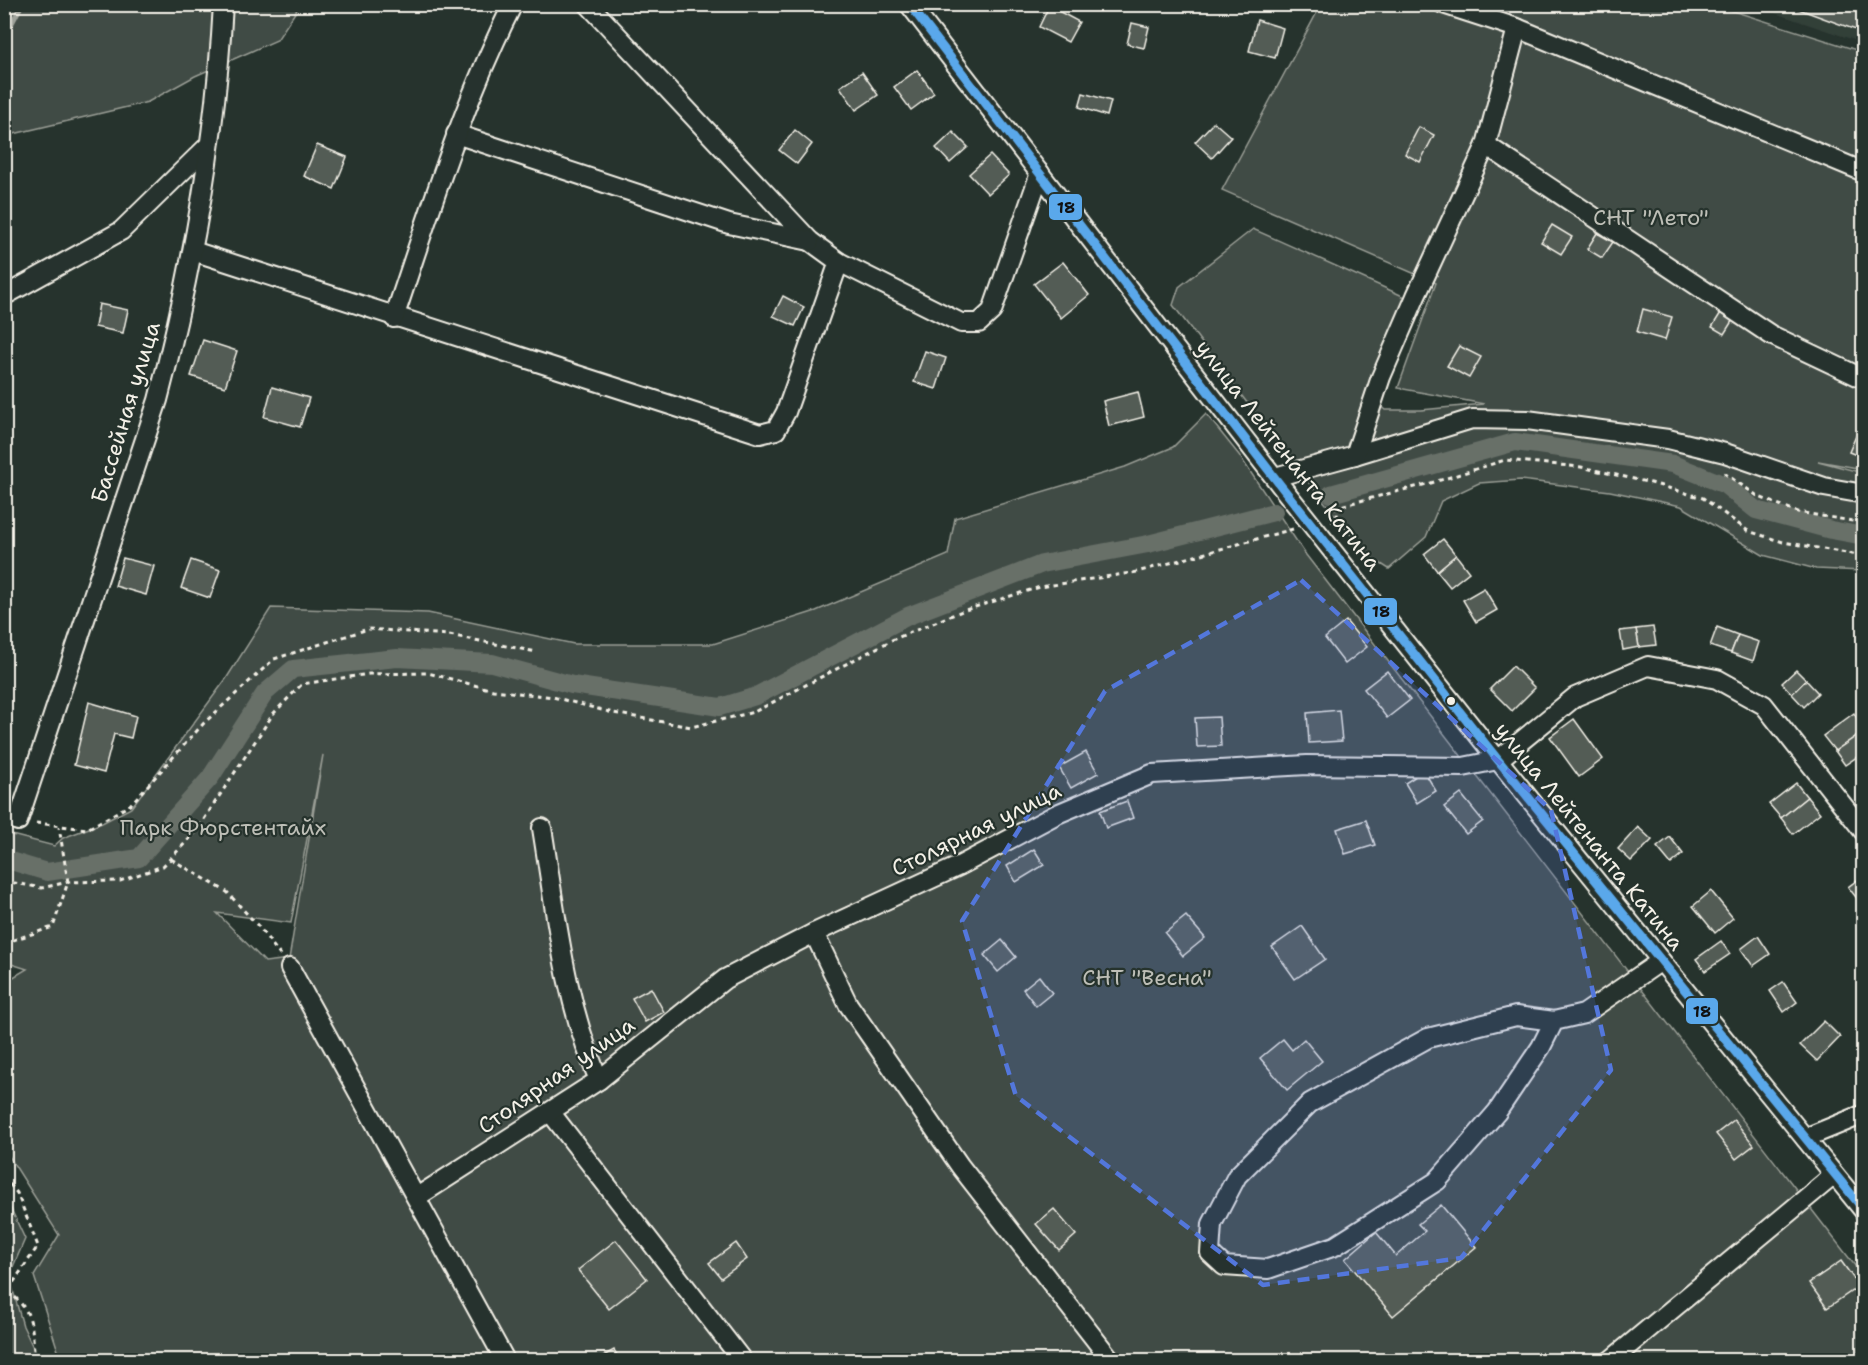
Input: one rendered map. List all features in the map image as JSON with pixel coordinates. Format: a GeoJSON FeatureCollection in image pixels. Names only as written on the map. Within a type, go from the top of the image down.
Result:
{"type":"FeatureCollection","features":[{"type":"Feature","properties":{"kind":"street","name":"Бассейная улица"},"geometry":{"type":"LineString","coordinates":[[18,820],[158,400],[193,251],[224,4]]}},
{"type":"Feature","properties":{"kind":"street"},"geometry":{"type":"LineString","coordinates":[[394,318],[456,134],[491,47],[513,4]]}},
{"type":"Feature","properties":{"kind":"street"},"geometry":{"type":"LineString","coordinates":[[588,4],[810,241],[839,262],[961,323],[979,324],[992,311],[1040,173]]}},
{"type":"Feature","properties":{"kind":"street","name":"улица Лейтенанта Катина"},"geometry":{"type":"LineString","coordinates":[[909,4],[1275,477],[1498,760],[1863,1211]]}},
{"type":"Feature","properties":{"kind":"street"},"geometry":{"type":"LineString","coordinates":[[1443,4],[1517,28],[1863,172]]}},
{"type":"Feature","properties":{"kind":"street"},"geometry":{"type":"LineString","coordinates":[[1355,455],[1381,378],[1486,146],[1517,28]]}},
{"type":"Feature","properties":{"kind":"street"},"geometry":{"type":"LineString","coordinates":[[456,134],[729,224],[810,241]]}},
{"type":"Feature","properties":{"kind":"street"},"geometry":{"type":"LineString","coordinates":[[1486,146],[1771,334],[1863,380]]}},
{"type":"Feature","properties":{"kind":"street"},"geometry":{"type":"LineString","coordinates":[[4,296],[121,231],[207,147]]}},
{"type":"Feature","properties":{"kind":"street"},"geometry":{"type":"LineString","coordinates":[[193,251],[394,318],[760,434],[776,430],[786,412],[839,262]]}},
{"type":"Feature","properties":{"kind":"street"},"geometry":{"type":"LineString","coordinates":[[1275,477],[1472,419],[1527,420],[1668,439],[1725,453],[1824,487],[1863,494]]}},
{"type":"Feature","properties":{"kind":"street","name":"Столярная улица"},"geometry":{"type":"LineString","coordinates":[[417,1197],[551,1113],[599,1080],[726,980],[814,933],[958,866],[1057,814],[1152,774],[1307,765],[1463,767],[1498,760],[1575,697],[1648,666],[1717,679],[1764,705],[1863,832]]}},
{"type":"Feature","properties":{"kind":"street"},"geometry":{"type":"LineString","coordinates":[[542,828],[571,999],[584,1044],[599,1080]]}},
{"type":"Feature","properties":{"kind":"street"},"geometry":{"type":"LineString","coordinates":[[814,933],[848,1004],[960,1166],[1104,1358]]}},
{"type":"Feature","properties":{"kind":"street"},"geometry":{"type":"LineString","coordinates":[[1554,1022],[1541,1047],[1497,1112],[1437,1181],[1335,1246],[1268,1269],[1224,1266],[1210,1252],[1212,1224],[1237,1176],[1310,1103],[1428,1038],[1516,1016],[1554,1022],[1584,1014],[1660,961]]}},
{"type":"Feature","properties":{"kind":"street"},"geometry":{"type":"LineString","coordinates":[[290,968],[505,1360]]}},
{"type":"Feature","properties":{"kind":"street"},"geometry":{"type":"LineString","coordinates":[[551,1113],[742,1360]]}},
{"type":"Feature","properties":{"kind":"street"},"geometry":{"type":"LineString","coordinates":[[1805,1138],[1863,1114]]}},
{"type":"Feature","properties":{"kind":"street"},"geometry":{"type":"LineString","coordinates":[[1611,1360],[1834,1175]]}},
{"type":"Feature","properties":{"kind":"path"},"geometry":{"type":"LineString","coordinates":[[1336,507],[1431,483],[1505,460],[1581,467],[1703,498],[1748,531],[1783,542],[1863,556]]}},
{"type":"Feature","properties":{"kind":"path"},"geometry":{"type":"LineString","coordinates":[[1717,468],[1769,501],[1798,512],[1863,524]]}},
{"type":"Feature","properties":{"kind":"path"},"geometry":{"type":"LineString","coordinates":[[4,881],[42,888],[68,882],[120,881],[164,866],[195,833],[273,714],[302,684],[369,674],[428,673],[493,690],[554,697],[613,713],[691,727],[754,712],[892,640],[962,611],[1040,587],[1137,572],[1274,533]]}},
{"type":"Feature","properties":{"kind":"path"},"geometry":{"type":"LineString","coordinates":[[4,943],[52,927],[63,904],[68,882],[59,827],[87,829],[130,805],[204,723],[274,659],[368,629],[449,635],[537,652]]}},
{"type":"Feature","properties":{"kind":"path"},"geometry":{"type":"LineString","coordinates":[[171,859],[227,892],[259,927],[290,968]]}},
{"type":"Feature","properties":{"kind":"path"},"geometry":{"type":"LineString","coordinates":[[4,1177],[17,1193],[38,1246],[4,1296]]}},
{"type":"Feature","properties":{"kind":"path"},"geometry":{"type":"LineString","coordinates":[[8,1291],[25,1305],[32,1326],[35,1360]]}},
{"type":"Feature","properties":{"kind":"highlighted area"},"geometry":{"type":"Polygon","coordinates":[[[1301,580],[1551,810],[1611,1070],[1461,1258],[1263,1285],[1016,1096],[962,921],[1105,691],[1301,580]]]}},
{"type":"Feature","properties":{"kind":"shaded area"},"geometry":{"type":"Polygon","coordinates":[[[1751,5],[1863,5],[1863,43],[1751,5]]]}},
{"type":"Feature","properties":{"kind":"green space"},"geometry":{"type":"Polygon","coordinates":[[[4,5],[300,5],[277,40],[195,76],[148,102],[5,136],[4,5]]]}},
{"type":"Feature","properties":{"kind":"green space","name":"СНТ \"Лето\""},"geometry":{"type":"Polygon","coordinates":[[[1321,5],[1714,5],[1863,52],[1863,469],[1818,461],[1863,473],[1863,571],[1816,569],[1763,555],[1681,506],[1610,491],[1521,480],[1479,483],[1441,501],[1426,537],[1389,569],[1367,555],[1285,453],[1173,305],[1179,287],[1253,229],[1405,297],[1369,396],[1385,410],[1421,410],[1484,404],[1398,388],[1436,283],[1222,190],[1321,5]]]}},
{"type":"Feature","properties":{"kind":"green space","name":"СНТ \"Весна\""},"geometry":{"type":"Polygon","coordinates":[[[1206,414],[1239,455],[1306,555],[1863,1276],[1863,1360],[61,1360],[34,1276],[59,1235],[5,1150],[5,982],[27,969],[5,962],[4,833],[54,846],[63,838],[102,823],[131,808],[226,679],[271,608],[428,613],[574,644],[713,644],[816,611],[948,555],[955,518],[1125,467],[1173,447],[1206,414]],[[323,755],[291,923],[217,913],[265,962],[289,959],[323,755]]]}},
{"type":"Feature","properties":{"kind":"green space"},"geometry":{"type":"Polygon","coordinates":[[[5,1196],[25,1239],[9,1276],[23,1326],[39,1360],[5,1360],[5,1196]]]}},
{"type":"Feature","properties":{"kind":"building"},"geometry":{"type":"Polygon","coordinates":[[[1785,4],[1844,4],[1864,12],[1864,33],[1785,4]]]}},
{"type":"Feature","properties":{"kind":"building"},"geometry":{"type":"Polygon","coordinates":[[[1049,6],[1079,22],[1068,42],[1039,27],[1049,6]]]}},
{"type":"Feature","properties":{"kind":"building"},"geometry":{"type":"Polygon","coordinates":[[[1257,20],[1283,28],[1275,58],[1249,51],[1257,20]]]}},
{"type":"Feature","properties":{"kind":"building"},"geometry":{"type":"Polygon","coordinates":[[[1132,23],[1149,27],[1144,48],[1127,44],[1132,23]]]}},
{"type":"Feature","properties":{"kind":"building"},"geometry":{"type":"Polygon","coordinates":[[[917,70],[934,93],[911,110],[894,87],[917,70]]]}},
{"type":"Feature","properties":{"kind":"building"},"geometry":{"type":"Polygon","coordinates":[[[862,72],[878,95],[856,110],[840,87],[862,72]]]}},
{"type":"Feature","properties":{"kind":"building"},"geometry":{"type":"Polygon","coordinates":[[[1083,93],[1111,101],[1107,116],[1079,107],[1083,93]]]}},
{"type":"Feature","properties":{"kind":"building"},"geometry":{"type":"Polygon","coordinates":[[[1214,122],[1231,137],[1212,158],[1195,142],[1214,122]]]}},
{"type":"Feature","properties":{"kind":"building"},"geometry":{"type":"Polygon","coordinates":[[[1419,127],[1434,135],[1420,162],[1405,154],[1419,127]]]}},
{"type":"Feature","properties":{"kind":"building"},"geometry":{"type":"Polygon","coordinates":[[[795,130],[812,144],[797,164],[779,150],[795,130]]]}},
{"type":"Feature","properties":{"kind":"building"},"geometry":{"type":"Polygon","coordinates":[[[953,132],[968,147],[950,163],[936,148],[953,132]]]}},
{"type":"Feature","properties":{"kind":"building"},"geometry":{"type":"Polygon","coordinates":[[[317,145],[347,157],[334,189],[304,176],[317,145]]]}},
{"type":"Feature","properties":{"kind":"building"},"geometry":{"type":"Polygon","coordinates":[[[990,155],[1009,175],[988,194],[969,174],[990,155]]]}},
{"type":"Feature","properties":{"kind":"building"},"geometry":{"type":"Polygon","coordinates":[[[1552,225],[1572,237],[1561,254],[1541,242],[1552,225]]]}},
{"type":"Feature","properties":{"kind":"building"},"geometry":{"type":"Polygon","coordinates":[[[1597,233],[1613,242],[1602,258],[1587,249],[1597,233]]]}},
{"type":"Feature","properties":{"kind":"building"},"geometry":{"type":"Polygon","coordinates":[[[1063,262],[1089,295],[1061,318],[1034,284],[1063,262]]]}},
{"type":"Feature","properties":{"kind":"building"},"geometry":{"type":"Polygon","coordinates":[[[783,296],[804,307],[795,326],[773,316],[783,296]]]}},
{"type":"Feature","properties":{"kind":"building"},"geometry":{"type":"Polygon","coordinates":[[[99,304],[128,310],[123,333],[95,327],[99,304]]]}},
{"type":"Feature","properties":{"kind":"building"},"geometry":{"type":"Polygon","coordinates":[[[1643,309],[1672,317],[1665,340],[1637,332],[1643,309]]]}},
{"type":"Feature","properties":{"kind":"building"},"geometry":{"type":"Polygon","coordinates":[[[1722,311],[1734,318],[1724,334],[1712,327],[1722,311]]]}},
{"type":"Feature","properties":{"kind":"building"},"geometry":{"type":"Polygon","coordinates":[[[203,340],[237,351],[225,387],[191,376],[203,340]]]}},
{"type":"Feature","properties":{"kind":"building"},"geometry":{"type":"Polygon","coordinates":[[[1459,346],[1481,357],[1469,378],[1447,366],[1459,346]]]}},
{"type":"Feature","properties":{"kind":"building"},"geometry":{"type":"Polygon","coordinates":[[[925,351],[946,358],[936,389],[914,382],[925,351]]]}},
{"type":"Feature","properties":{"kind":"building"},"geometry":{"type":"Polygon","coordinates":[[[272,387],[309,398],[300,427],[264,417],[272,387]]]}},
{"type":"Feature","properties":{"kind":"building"},"geometry":{"type":"Polygon","coordinates":[[[1138,392],[1144,417],[1109,426],[1103,401],[1138,392]]]}},
{"type":"Feature","properties":{"kind":"building"},"geometry":{"type":"Polygon","coordinates":[[[1859,429],[1864,431],[1864,458],[1849,452],[1859,429]]]}},
{"type":"Feature","properties":{"kind":"building"},"geometry":{"type":"Polygon","coordinates":[[[1443,539],[1456,555],[1437,571],[1424,554],[1443,539]]]}},
{"type":"Feature","properties":{"kind":"building"},"geometry":{"type":"Polygon","coordinates":[[[1456,555],[1469,572],[1450,587],[1437,571],[1456,555]]]}},
{"type":"Feature","properties":{"kind":"building"},"geometry":{"type":"Polygon","coordinates":[[[123,558],[154,566],[146,595],[115,586],[123,558]]]}},
{"type":"Feature","properties":{"kind":"building"},"geometry":{"type":"Polygon","coordinates":[[[191,560],[220,570],[210,598],[181,588],[191,560]]]}},
{"type":"Feature","properties":{"kind":"building"},"geometry":{"type":"Polygon","coordinates":[[[1484,588],[1497,610],[1476,622],[1463,600],[1484,588]]]}},
{"type":"Feature","properties":{"kind":"building"},"geometry":{"type":"Polygon","coordinates":[[[1346,621],[1367,647],[1345,664],[1325,638],[1346,621]]]}},
{"type":"Feature","properties":{"kind":"building"},"geometry":{"type":"Polygon","coordinates":[[[1653,627],[1656,645],[1639,647],[1636,629],[1653,627]]]}},
{"type":"Feature","properties":{"kind":"building"},"geometry":{"type":"Polygon","coordinates":[[[1717,627],[1738,635],[1731,653],[1710,646],[1717,627]]]}},
{"type":"Feature","properties":{"kind":"building"},"geometry":{"type":"Polygon","coordinates":[[[1636,629],[1639,647],[1623,650],[1620,631],[1636,629]]]}},
{"type":"Feature","properties":{"kind":"building"},"geometry":{"type":"Polygon","coordinates":[[[1738,635],[1759,642],[1753,661],[1731,653],[1738,635]]]}},
{"type":"Feature","properties":{"kind":"building"},"geometry":{"type":"Polygon","coordinates":[[[1513,666],[1535,688],[1512,711],[1490,689],[1513,666]]]}},
{"type":"Feature","properties":{"kind":"building"},"geometry":{"type":"Polygon","coordinates":[[[1796,670],[1806,680],[1792,694],[1782,683],[1796,670]]]}},
{"type":"Feature","properties":{"kind":"building"},"geometry":{"type":"Polygon","coordinates":[[[1387,671],[1410,700],[1387,718],[1364,689],[1387,671]]]}},
{"type":"Feature","properties":{"kind":"building"},"geometry":{"type":"Polygon","coordinates":[[[1806,680],[1818,693],[1804,707],[1792,694],[1806,680]]]}},
{"type":"Feature","properties":{"kind":"building"},"geometry":{"type":"Polygon","coordinates":[[[89,702],[136,716],[131,738],[114,734],[104,773],[74,765],[89,702]]]}},
{"type":"Feature","properties":{"kind":"building"},"geometry":{"type":"Polygon","coordinates":[[[1339,710],[1342,741],[1309,743],[1307,713],[1339,710]]]}},
{"type":"Feature","properties":{"kind":"building"},"geometry":{"type":"Polygon","coordinates":[[[1854,713],[1864,731],[1835,751],[1823,736],[1854,713]]]}},
{"type":"Feature","properties":{"kind":"building"},"geometry":{"type":"Polygon","coordinates":[[[1219,717],[1221,746],[1197,747],[1195,718],[1219,717]]]}},
{"type":"Feature","properties":{"kind":"building"},"geometry":{"type":"Polygon","coordinates":[[[1574,719],[1603,759],[1579,777],[1550,737],[1574,719]]]}},
{"type":"Feature","properties":{"kind":"building"},"geometry":{"type":"Polygon","coordinates":[[[1864,731],[1864,752],[1845,765],[1835,751],[1864,731]]]}},
{"type":"Feature","properties":{"kind":"building"},"geometry":{"type":"Polygon","coordinates":[[[1086,752],[1098,773],[1071,788],[1059,767],[1086,752]]]}},
{"type":"Feature","properties":{"kind":"building"},"geometry":{"type":"Polygon","coordinates":[[[1424,771],[1436,791],[1417,803],[1405,783],[1424,771]]]}},
{"type":"Feature","properties":{"kind":"building"},"geometry":{"type":"Polygon","coordinates":[[[1796,783],[1807,797],[1781,818],[1769,804],[1796,783]]]}},
{"type":"Feature","properties":{"kind":"building"},"geometry":{"type":"Polygon","coordinates":[[[1461,794],[1483,821],[1466,834],[1444,807],[1461,794]]]}},
{"type":"Feature","properties":{"kind":"building"},"geometry":{"type":"Polygon","coordinates":[[[1807,797],[1820,813],[1793,834],[1781,818],[1807,797]]]}},
{"type":"Feature","properties":{"kind":"building"},"geometry":{"type":"Polygon","coordinates":[[[1127,801],[1133,818],[1106,828],[1100,811],[1127,801]]]}},
{"type":"Feature","properties":{"kind":"building"},"geometry":{"type":"Polygon","coordinates":[[[1366,820],[1375,845],[1345,854],[1337,829],[1366,820]]]}},
{"type":"Feature","properties":{"kind":"building"},"geometry":{"type":"Polygon","coordinates":[[[1638,827],[1652,840],[1631,861],[1618,849],[1638,827]]]}},
{"type":"Feature","properties":{"kind":"building"},"geometry":{"type":"Polygon","coordinates":[[[1670,837],[1683,854],[1671,864],[1657,847],[1670,837]]]}},
{"type":"Feature","properties":{"kind":"building"},"geometry":{"type":"Polygon","coordinates":[[[1034,849],[1044,865],[1016,882],[1007,866],[1034,849]]]}},
{"type":"Feature","properties":{"kind":"building"},"geometry":{"type":"Polygon","coordinates":[[[1864,875],[1864,905],[1863,906],[1848,887],[1864,875]]]}},
{"type":"Feature","properties":{"kind":"building"},"geometry":{"type":"Polygon","coordinates":[[[1711,891],[1733,918],[1715,933],[1693,906],[1711,891]]]}},
{"type":"Feature","properties":{"kind":"building"},"geometry":{"type":"Polygon","coordinates":[[[1186,916],[1205,938],[1183,956],[1165,933],[1186,916]]]}},
{"type":"Feature","properties":{"kind":"building"},"geometry":{"type":"Polygon","coordinates":[[[1302,926],[1325,959],[1295,979],[1272,947],[1302,926]]]}},
{"type":"Feature","properties":{"kind":"building"},"geometry":{"type":"Polygon","coordinates":[[[1758,936],[1770,954],[1753,966],[1741,949],[1758,936]]]}},
{"type":"Feature","properties":{"kind":"building"},"geometry":{"type":"Polygon","coordinates":[[[1002,940],[1016,957],[998,972],[984,955],[1002,940]]]}},
{"type":"Feature","properties":{"kind":"building"},"geometry":{"type":"Polygon","coordinates":[[[1721,941],[1730,954],[1705,971],[1696,959],[1721,941]]]}},
{"type":"Feature","properties":{"kind":"building"},"geometry":{"type":"Polygon","coordinates":[[[1039,976],[1052,993],[1036,1006],[1023,989],[1039,976]]]}},
{"type":"Feature","properties":{"kind":"building"},"geometry":{"type":"Polygon","coordinates":[[[1783,982],[1797,1002],[1784,1012],[1770,991],[1783,982]]]}},
{"type":"Feature","properties":{"kind":"building"},"geometry":{"type":"Polygon","coordinates":[[[651,988],[664,1012],[645,1022],[632,998],[651,988]]]}},
{"type":"Feature","properties":{"kind":"building"},"geometry":{"type":"Polygon","coordinates":[[[1824,1021],[1840,1037],[1817,1061],[1800,1045],[1824,1021]]]}},
{"type":"Feature","properties":{"kind":"building"},"geometry":{"type":"Polygon","coordinates":[[[1283,1039],[1292,1050],[1304,1039],[1322,1061],[1287,1090],[1260,1058],[1283,1039]]]}},
{"type":"Feature","properties":{"kind":"building"},"geometry":{"type":"Polygon","coordinates":[[[1734,1120],[1754,1145],[1736,1159],[1716,1134],[1734,1120]]]}},
{"type":"Feature","properties":{"kind":"building"},"geometry":{"type":"Polygon","coordinates":[[[1441,1205],[1476,1247],[1393,1316],[1345,1259],[1376,1232],[1396,1256],[1425,1231],[1418,1224],[1441,1205]]]}},
{"type":"Feature","properties":{"kind":"building"},"geometry":{"type":"Polygon","coordinates":[[[1054,1209],[1076,1235],[1059,1250],[1036,1224],[1054,1209]]]}},
{"type":"Feature","properties":{"kind":"building"},"geometry":{"type":"Polygon","coordinates":[[[616,1240],[647,1279],[609,1309],[578,1270],[616,1240]]]}},
{"type":"Feature","properties":{"kind":"building"},"geometry":{"type":"Polygon","coordinates":[[[736,1243],[747,1259],[721,1278],[709,1263],[736,1243]]]}},
{"type":"Feature","properties":{"kind":"building"},"geometry":{"type":"Polygon","coordinates":[[[1841,1261],[1859,1286],[1827,1308],[1809,1283],[1841,1261]]]}},
{"type":"Feature","properties":{"kind":"building"},"geometry":{"type":"Polygon","coordinates":[[[614,1350],[620,1360],[596,1360],[614,1350]]]}},
{"type":"Feature","properties":{"kind":"waterway"},"geometry":{"type":"LineString","coordinates":[[4,38],[22,4]]}},
{"type":"Feature","properties":{"kind":"waterway"},"geometry":{"type":"LineString","coordinates":[[1331,494],[1515,442],[1673,464],[1725,485],[1756,510],[1831,530],[1864,536]]}},
{"type":"Feature","properties":{"kind":"waterway"},"geometry":{"type":"LineString","coordinates":[[4,859],[47,872],[139,858],[210,778],[265,693],[293,669],[397,658],[492,663],[572,685],[720,707],[756,696],[908,616],[1042,564],[1148,544],[1274,512]]}},
{"type":"Feature","properties":{"kind":"transit line","name":"18"},"geometry":{"type":"LineString","coordinates":[[909,4],[1281,486],[1498,760],[1864,1210]]}},
{"type":"Feature","properties":{"kind":"park label","name":"Парк Фюрстентайх"},"geometry":{"type":"Point","coordinates":[223,827]}}]}
